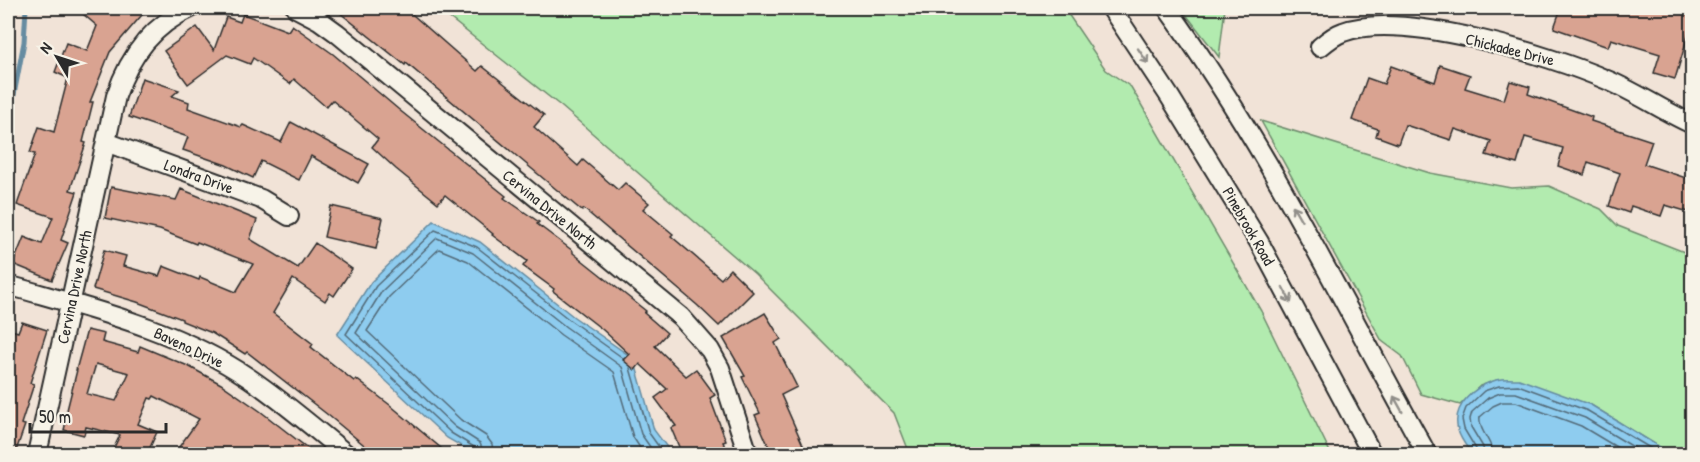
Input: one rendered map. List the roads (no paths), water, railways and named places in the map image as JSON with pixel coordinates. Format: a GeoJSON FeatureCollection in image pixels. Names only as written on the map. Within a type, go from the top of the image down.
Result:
{"type":"FeatureCollection","features":[{"type":"Feature","properties":{"kind":"street","name":"Cervina Drive North"},"geometry":{"type":"LineString","coordinates":[[39,454],[116,96],[132,58],[160,25],[191,8]]}},
{"type":"Feature","properties":{"kind":"street","name":"Cervina Drive North"},"geometry":{"type":"LineString","coordinates":[[296,8],[337,33],[681,317],[710,350],[720,368],[748,454]]}},
{"type":"Feature","properties":{"kind":"street","name":"Pinebrook Road"},"geometry":{"type":"LineString","coordinates":[[1110,8],[1170,97],[1260,242],[1372,454]]}},
{"type":"Feature","properties":{"kind":"street"},"geometry":{"type":"LineString","coordinates":[[1167,8],[1252,137],[1304,224],[1427,454]]}},
{"type":"Feature","properties":{"kind":"street","name":"Chickadee Drive"},"geometry":{"type":"LineString","coordinates":[[1320,47],[1341,32],[1365,27],[1423,30],[1488,41],[1539,54],[1591,73],[1692,124]]}},
{"type":"Feature","properties":{"kind":"street","name":"Londra Drive"},"geometry":{"type":"LineString","coordinates":[[106,142],[261,199],[289,216]]}},
{"type":"Feature","properties":{"kind":"street","name":"Baveno Drive"},"geometry":{"type":"LineString","coordinates":[[8,285],[109,314],[170,336],[209,354],[249,377],[346,454]]}},
{"type":"Feature","properties":{"kind":"water"},"geometry":{"type":"Polygon","coordinates":[[[434,221],[480,242],[574,317],[634,359],[654,430],[672,454],[475,454],[447,438],[337,335],[371,282],[434,221]]]}},
{"type":"Feature","properties":{"kind":"water"},"geometry":{"type":"Polygon","coordinates":[[[1502,379],[1519,379],[1591,405],[1671,454],[1472,454],[1458,430],[1457,421],[1461,405],[1473,392],[1488,383],[1502,379]]]}},
{"type":"Feature","properties":{"kind":"waterway"},"geometry":{"type":"LineString","coordinates":[[8,126],[24,42],[26,8]]}}]}
